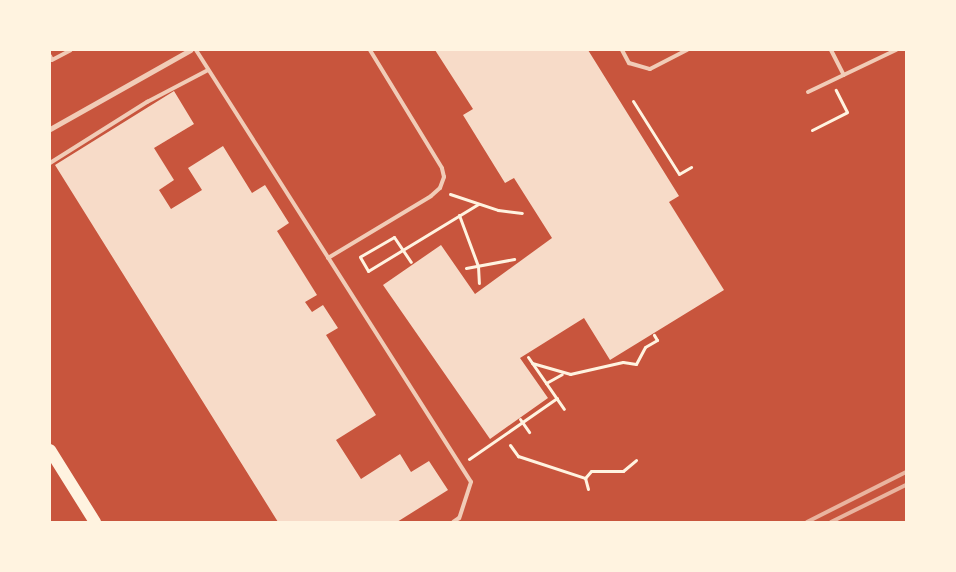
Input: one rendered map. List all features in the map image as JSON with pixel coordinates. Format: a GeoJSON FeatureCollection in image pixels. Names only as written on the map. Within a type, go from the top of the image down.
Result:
{"type":"FeatureCollection","features":[{"type":"Feature","properties":{"kind":"main road"},"geometry":{"type":"LineString","coordinates":[[50,450],[95,522]]}},
{"type":"Feature","properties":{"kind":"street"},"geometry":{"type":"LineString","coordinates":[[50,129],[190,50]]}},
{"type":"Feature","properties":{"kind":"lane"},"geometry":{"type":"LineString","coordinates":[[50,56],[52,60],[71,50]]}},
{"type":"Feature","properties":{"kind":"lane"},"geometry":{"type":"LineString","coordinates":[[196,50],[471,482],[459,518],[453,522]]}},
{"type":"Feature","properties":{"kind":"lane"},"geometry":{"type":"LineString","coordinates":[[328,258],[431,196],[440,188],[444,177],[442,168],[370,50]]}},
{"type":"Feature","properties":{"kind":"lane"},"geometry":{"type":"LineString","coordinates":[[622,50],[629,63],[650,69],[688,50]]}},
{"type":"Feature","properties":{"kind":"lane"},"geometry":{"type":"LineString","coordinates":[[831,50],[844,75]]}},
{"type":"Feature","properties":{"kind":"lane"},"geometry":{"type":"LineString","coordinates":[[808,92],[896,50]]}},
{"type":"Feature","properties":{"kind":"lane"},"geometry":{"type":"LineString","coordinates":[[50,164],[147,102],[208,70]]}},
{"type":"Feature","properties":{"kind":"path"},"geometry":{"type":"LineString","coordinates":[[812,130],[847,112],[832,81]]}},
{"type":"Feature","properties":{"kind":"path"},"geometry":{"type":"LineString","coordinates":[[634,100],[679,174],[691,167]]}},
{"type":"Feature","properties":{"kind":"path"},"geometry":{"type":"LineString","coordinates":[[450,194],[478,204],[522,213]]}},
{"type":"Feature","properties":{"kind":"path"},"geometry":{"type":"LineString","coordinates":[[411,262],[403,250],[393,235],[360,258],[368,271],[403,250],[459,214],[478,204]]}},
{"type":"Feature","properties":{"kind":"path"},"geometry":{"type":"LineString","coordinates":[[459,214],[478,266],[479,283]]}},
{"type":"Feature","properties":{"kind":"path"},"geometry":{"type":"LineString","coordinates":[[466,268],[514,259]]}},
{"type":"Feature","properties":{"kind":"path"},"geometry":{"type":"LineString","coordinates":[[532,363],[562,373],[579,374],[623,362],[636,364],[644,345],[657,340],[654,335]]}},
{"type":"Feature","properties":{"kind":"path"},"geometry":{"type":"LineString","coordinates":[[528,357],[564,409]]}},
{"type":"Feature","properties":{"kind":"path"},"geometry":{"type":"LineString","coordinates":[[546,383],[562,373]]}},
{"type":"Feature","properties":{"kind":"path"},"geometry":{"type":"LineString","coordinates":[[478,453],[521,421],[557,398]]}},
{"type":"Feature","properties":{"kind":"path"},"geometry":{"type":"LineString","coordinates":[[521,421],[529,432]]}},
{"type":"Feature","properties":{"kind":"path"},"geometry":{"type":"LineString","coordinates":[[510,445],[518,456],[585,478]]}},
{"type":"Feature","properties":{"kind":"path"},"geometry":{"type":"LineString","coordinates":[[585,478],[594,470],[623,471],[636,460]]}},
{"type":"Feature","properties":{"kind":"path"},"geometry":{"type":"LineString","coordinates":[[585,478],[588,488]]}},
{"type":"Feature","properties":{"kind":"building"},"geometry":{"type":"Polygon","coordinates":[[[435,50],[588,50],[679,196],[669,202],[724,290],[610,360],[584,318],[520,358],[548,398],[490,439],[383,285],[441,245],[475,294],[552,238],[514,178],[505,183],[463,115],[473,109],[435,50]]]}},
{"type":"Feature","properties":{"kind":"building"},"geometry":{"type":"Polygon","coordinates":[[[174,91],[194,124],[154,148],[174,180],[159,190],[171,209],[202,190],[188,168],[223,146],[252,193],[265,185],[289,223],[277,231],[317,295],[305,302],[312,312],[323,305],[338,328],[326,335],[376,415],[336,440],[361,479],[400,454],[411,472],[429,461],[448,490],[397,522],[278,522],[55,165],[174,91]]]}},
{"type":"Feature","properties":{"kind":"railway"},"geometry":{"type":"LineString","coordinates":[[807,522],[906,472]]}},
{"type":"Feature","properties":{"kind":"railway"},"geometry":{"type":"LineString","coordinates":[[831,522],[906,485]]}}]}
